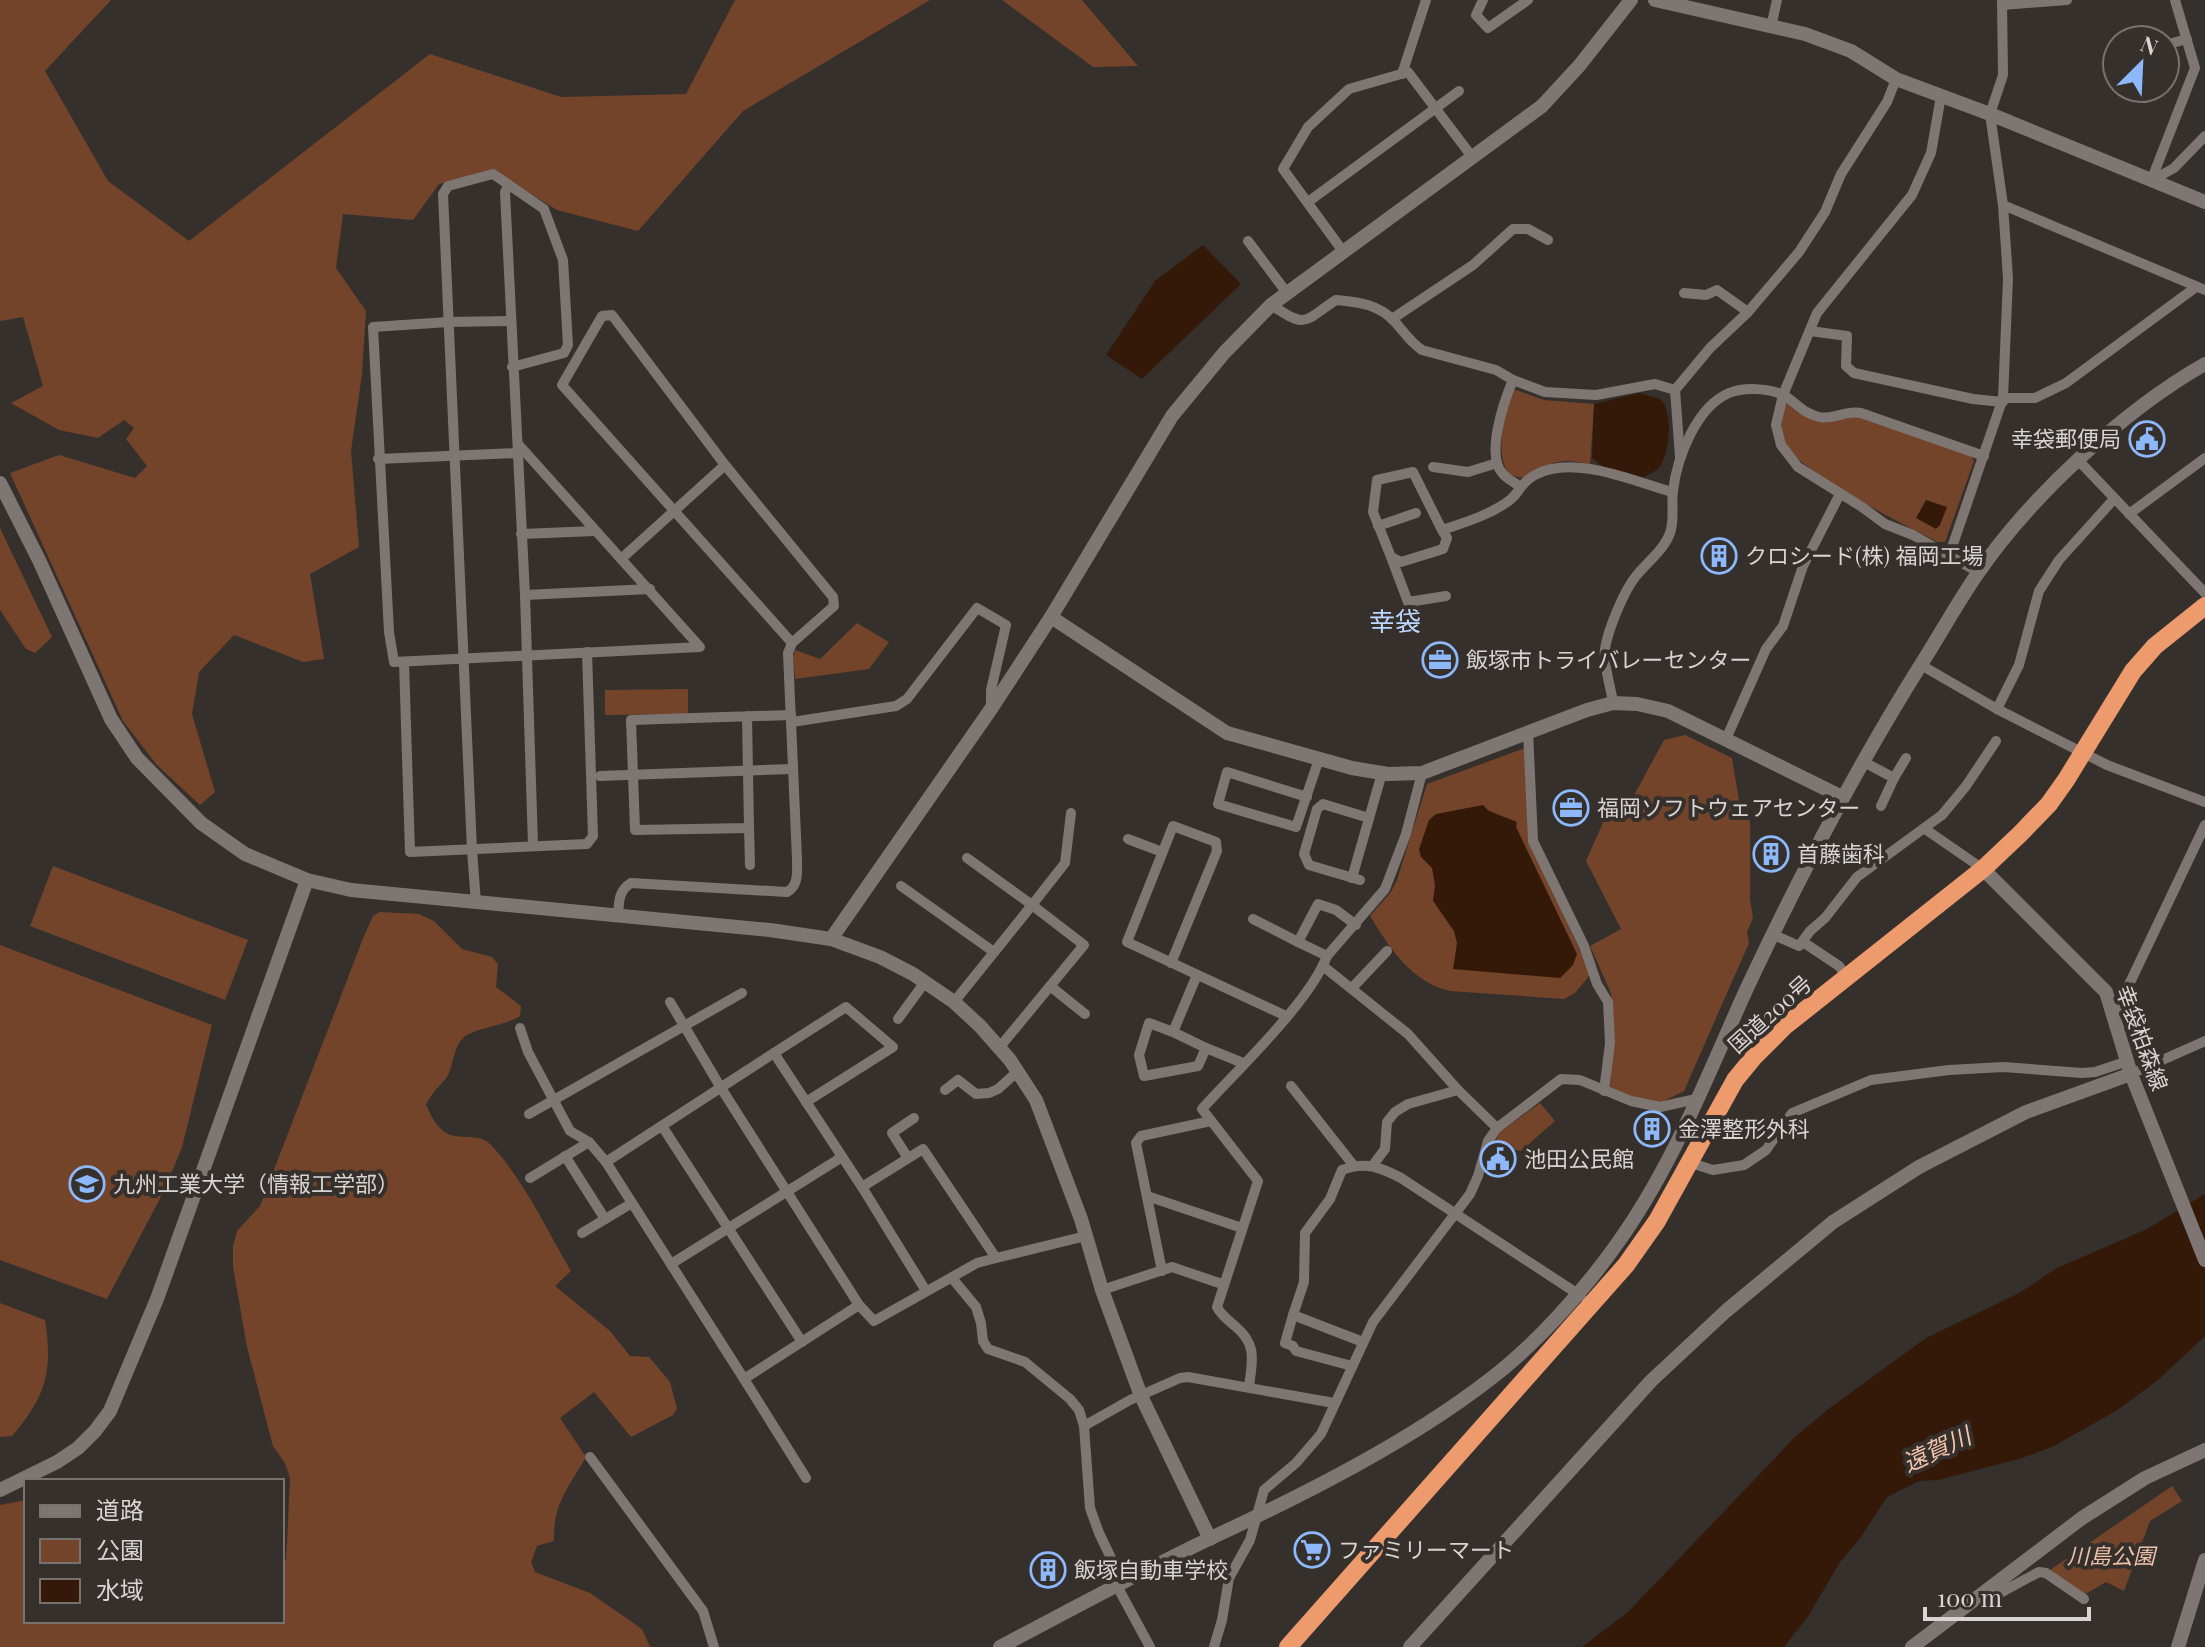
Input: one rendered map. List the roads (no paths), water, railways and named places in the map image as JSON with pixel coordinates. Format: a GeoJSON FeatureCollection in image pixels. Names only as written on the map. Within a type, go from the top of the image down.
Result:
{"type":"FeatureCollection","features":[{"type":"Feature","properties":{"kind":"highway","name":"国道200号"},"geometry":{"type":"LineString","coordinates":[[1288,1647],[1517,1389],[1585,1299],[1626,1265],[1657,1221],[1735,1080],[1785,1026],[1983,869],[2049,804],[2133,671],[2155,646],[2205,606]]}},
{"type":"Feature","properties":{"kind":"street"},"geometry":{"type":"LineString","coordinates":[[1402,74],[1426,0]]}},
{"type":"Feature","properties":{"kind":"street"},"geometry":{"type":"LineString","coordinates":[[1483,0],[1476,15],[1488,28],[1528,0]]}},
{"type":"Feature","properties":{"kind":"street"},"geometry":{"type":"LineString","coordinates":[[831,939],[1051,617],[1172,416],[1224,353],[1271,305],[1542,106],[1579,66],[1631,0]]}},
{"type":"Feature","properties":{"kind":"street"},"geometry":{"type":"LineString","coordinates":[[1655,0],[1693,5],[1805,34],[1851,51],[1896,79],[2205,202]]}},
{"type":"Feature","properties":{"kind":"street"},"geometry":{"type":"LineString","coordinates":[[1771,27],[1777,0]]}},
{"type":"Feature","properties":{"kind":"street"},"geometry":{"type":"LineString","coordinates":[[1949,556],[2003,400],[2008,278],[2003,205],[1990,114],[2003,75],[2002,2],[2067,0]]}},
{"type":"Feature","properties":{"kind":"street"},"geometry":{"type":"LineString","coordinates":[[2151,181],[2195,68],[2175,0]]}},
{"type":"Feature","properties":{"kind":"street"},"geometry":{"type":"LineString","coordinates":[[2181,41],[2187,39]]}},
{"type":"Feature","properties":{"kind":"street"},"geometry":{"type":"LineString","coordinates":[[1342,250],[1283,169],[1308,127],[1349,89],[1408,72],[1473,158]]}},
{"type":"Feature","properties":{"kind":"street"},"geometry":{"type":"LineString","coordinates":[[1681,459],[1675,390],[1799,252],[1825,212],[1841,174],[1887,102],[1896,79]]}},
{"type":"Feature","properties":{"kind":"street"},"geometry":{"type":"LineString","coordinates":[[1308,202],[1459,91]]}},
{"type":"Feature","properties":{"kind":"street"},"geometry":{"type":"LineString","coordinates":[[1941,96],[1931,153],[1912,195],[1817,313],[1783,395],[1776,425],[1781,445],[1798,467],[1885,524],[1913,535],[1978,572]]}},
{"type":"Feature","properties":{"kind":"street"},"geometry":{"type":"LineString","coordinates":[[2151,181],[2174,168],[2205,136]]}},
{"type":"Feature","properties":{"kind":"street"},"geometry":{"type":"LineString","coordinates":[[476,903],[443,194],[448,186],[493,174],[544,209],[563,260],[568,345],[564,353],[512,367]]}},
{"type":"Feature","properties":{"kind":"street"},"geometry":{"type":"LineString","coordinates":[[509,185],[505,192],[525,595],[533,845]]}},
{"type":"Feature","properties":{"kind":"street"},"geometry":{"type":"LineString","coordinates":[[2003,205],[2200,288]]}},
{"type":"Feature","properties":{"kind":"street"},"geometry":{"type":"LineString","coordinates":[[1392,319],[1473,265],[1513,229],[1528,229],[1548,240]]}},
{"type":"Feature","properties":{"kind":"street"},"geometry":{"type":"LineString","coordinates":[[1248,241],[1287,293]]}},
{"type":"Feature","properties":{"kind":"street"},"geometry":{"type":"LineString","coordinates":[[1810,331],[1847,336],[1846,366],[1854,373],[1973,399],[2035,398],[2066,383],[2200,288]]}},
{"type":"Feature","properties":{"kind":"street"},"geometry":{"type":"LineString","coordinates":[[1684,293],[1706,295],[1717,290],[1748,312]]}},
{"type":"Feature","properties":{"kind":"street"},"geometry":{"type":"LineString","coordinates":[[1271,305],[1294,320],[1302,321],[1336,300],[1375,306],[1422,350],[1496,370],[1545,392],[1596,395],[1655,384],[1675,390]]}},
{"type":"Feature","properties":{"kind":"street"},"geometry":{"type":"LineString","coordinates":[[618,917],[620,896],[631,883],[787,892],[793,889],[797,859],[788,653],[792,643],[834,606],[833,597],[725,465],[612,315],[602,316],[562,385],[792,643]]}},
{"type":"Feature","properties":{"kind":"street"},"geometry":{"type":"LineString","coordinates":[[510,321],[373,327],[378,459],[389,632],[394,662],[700,647],[518,448]]}},
{"type":"Feature","properties":{"kind":"street"},"geometry":{"type":"LineString","coordinates":[[1000,1647],[1120,1584],[1257,1518],[1437,1416],[1493,1378],[1585,1299],[1654,1186],[1772,934],[1842,797],[1978,572],[2012,529],[2078,460],[2180,378],[2205,364]]}},
{"type":"Feature","properties":{"kind":"street"},"geometry":{"type":"LineString","coordinates":[[1513,380],[1502,407],[1497,463],[1503,476],[1519,486]]}},
{"type":"Feature","properties":{"kind":"street"},"geometry":{"type":"LineString","coordinates":[[1613,703],[1605,650],[1632,581],[1664,547],[1671,531],[1672,492],[1681,459],[1696,426],[1715,401],[1748,389],[1783,395],[1799,409],[1821,417],[1831,418],[1852,411],[1861,413],[1984,456]]}},
{"type":"Feature","properties":{"kind":"street"},"geometry":{"type":"LineString","coordinates":[[378,459],[454,456],[518,448]]}},
{"type":"Feature","properties":{"kind":"street"},"geometry":{"type":"LineString","coordinates":[[2129,514],[2205,458]]}},
{"type":"Feature","properties":{"kind":"street"},"geometry":{"type":"LineString","coordinates":[[2078,460],[2205,593]]}},
{"type":"Feature","properties":{"kind":"street"},"geometry":{"type":"LineString","coordinates":[[1433,467],[1468,472],[1497,463]]}},
{"type":"Feature","properties":{"kind":"street"},"geometry":{"type":"LineString","coordinates":[[621,559],[725,465]]}},
{"type":"Feature","properties":{"kind":"street"},"geometry":{"type":"LineString","coordinates":[[1442,530],[1495,510],[1516,494],[1519,486],[1552,468],[1567,466],[1611,474],[1672,492]]}},
{"type":"Feature","properties":{"kind":"street"},"geometry":{"type":"LineString","coordinates":[[1391,557],[1401,562],[1443,549],[1447,538],[1413,472],[1377,480],[1373,512],[1408,602],[1446,596]]}},
{"type":"Feature","properties":{"kind":"street"},"geometry":{"type":"LineString","coordinates":[[0,483],[39,560],[111,719],[137,758],[201,823],[245,854],[307,880],[351,890],[770,930],[831,939],[880,957],[954,1002],[999,1048],[1036,1100],[1141,1396],[1210,1539]]}},
{"type":"Feature","properties":{"kind":"street"},"geometry":{"type":"LineString","coordinates":[[1726,739],[1766,649],[1783,626],[1803,566],[1840,494]]}},
{"type":"Feature","properties":{"kind":"street"},"geometry":{"type":"LineString","coordinates":[[1997,709],[2019,665],[2039,591],[2059,560],[2114,499]]}},
{"type":"Feature","properties":{"kind":"street"},"geometry":{"type":"LineString","coordinates":[[1378,526],[1416,513]]}},
{"type":"Feature","properties":{"kind":"street"},"geometry":{"type":"LineString","coordinates":[[521,534],[595,531]]}},
{"type":"Feature","properties":{"kind":"street"},"geometry":{"type":"LineString","coordinates":[[525,595],[650,589]]}},
{"type":"Feature","properties":{"kind":"street"},"geometry":{"type":"LineString","coordinates":[[749,828],[635,830],[631,720],[747,716],[792,719],[896,706],[907,699],[977,608],[1006,625],[991,690],[991,709]]}},
{"type":"Feature","properties":{"kind":"street"},"geometry":{"type":"LineString","coordinates":[[1051,617],[1227,733],[1319,759],[1382,773],[1422,773],[1528,731],[1613,703],[1637,704],[1668,711],[1842,797]]}},
{"type":"Feature","properties":{"kind":"street"},"geometry":{"type":"LineString","coordinates":[[404,662],[410,852],[587,844],[593,836],[587,652]]}},
{"type":"Feature","properties":{"kind":"street"},"geometry":{"type":"LineString","coordinates":[[1921,665],[1997,709],[2107,765],[2205,802]]}},
{"type":"Feature","properties":{"kind":"street"},"geometry":{"type":"LineString","coordinates":[[747,716],[750,865]]}},
{"type":"Feature","properties":{"kind":"street"},"geometry":{"type":"LineString","coordinates":[[1528,731],[1533,841],[1608,1002],[1610,1043],[1604,1091]]}},
{"type":"Feature","properties":{"kind":"street"},"geometry":{"type":"LineString","coordinates":[[1772,934],[1799,946],[1857,877],[1942,815],[1996,741]]}},
{"type":"Feature","properties":{"kind":"street"},"geometry":{"type":"LineString","coordinates":[[1881,806],[1906,758]]}},
{"type":"Feature","properties":{"kind":"street"},"geometry":{"type":"LineString","coordinates":[[1307,797],[1227,772],[1218,804],[1296,827],[1307,797],[1319,759]]}},
{"type":"Feature","properties":{"kind":"street"},"geometry":{"type":"LineString","coordinates":[[1862,761],[1894,778]]}},
{"type":"Feature","properties":{"kind":"street"},"geometry":{"type":"LineString","coordinates":[[600,776],[792,769]]}},
{"type":"Feature","properties":{"kind":"street"},"geometry":{"type":"LineString","coordinates":[[1369,818],[1323,804],[1317,809],[1304,854],[1309,865],[1356,879],[1382,773]]}},
{"type":"Feature","properties":{"kind":"street"},"geometry":{"type":"LineString","coordinates":[[1249,1387],[1254,1351],[1241,1331],[1218,1312],[1217,1307],[1258,1181],[1202,1109],[1286,1016],[1325,961],[1385,889],[1406,834],[1422,773]]}},
{"type":"Feature","properties":{"kind":"street"},"geometry":{"type":"LineString","coordinates":[[954,1002],[1065,863],[1071,813]]}},
{"type":"Feature","properties":{"kind":"street"},"geometry":{"type":"LineString","coordinates":[[2115,1014],[2205,825]]}},
{"type":"Feature","properties":{"kind":"street"},"geometry":{"type":"LineString","coordinates":[[1171,963],[1217,851],[1216,842],[1173,826],[1127,942],[1171,963],[1286,1016]]}},
{"type":"Feature","properties":{"kind":"street"},"geometry":{"type":"LineString","coordinates":[[1925,829],[1983,869]]}},
{"type":"Feature","properties":{"kind":"street"},"geometry":{"type":"LineString","coordinates":[[1128,839],[1162,852]]}},
{"type":"Feature","properties":{"kind":"street"},"geometry":{"type":"LineString","coordinates":[[967,858],[1084,945],[999,1048]]}},
{"type":"Feature","properties":{"kind":"street","name":"幸袋柏森線"},"geometry":{"type":"LineString","coordinates":[[1983,869],[2106,992],[2131,1073],[2205,1260]]}},
{"type":"Feature","properties":{"kind":"street"},"geometry":{"type":"LineString","coordinates":[[0,1490],[78,1448],[110,1411],[157,1299],[307,880]]}},
{"type":"Feature","properties":{"kind":"street"},"geometry":{"type":"LineString","coordinates":[[901,886],[994,952]]}},
{"type":"Feature","properties":{"kind":"street"},"geometry":{"type":"LineString","coordinates":[[1298,942],[1318,904],[1336,910],[1356,925]]}},
{"type":"Feature","properties":{"kind":"street"},"geometry":{"type":"LineString","coordinates":[[1253,919],[1298,942],[1325,961],[1352,988],[1408,1034],[1497,1128]]}},
{"type":"Feature","properties":{"kind":"street"},"geometry":{"type":"LineString","coordinates":[[1803,942],[1839,966],[1848,978]]}},
{"type":"Feature","properties":{"kind":"street"},"geometry":{"type":"LineString","coordinates":[[1352,988],[1387,951]]}},
{"type":"Feature","properties":{"kind":"street"},"geometry":{"type":"LineString","coordinates":[[1173,1032],[1197,975]]}},
{"type":"Feature","properties":{"kind":"street"},"geometry":{"type":"LineString","coordinates":[[898,1019],[925,982]]}},
{"type":"Feature","properties":{"kind":"street"},"geometry":{"type":"LineString","coordinates":[[1050,986],[1085,1014]]}},
{"type":"Feature","properties":{"kind":"street"},"geometry":{"type":"LineString","coordinates":[[529,1114],[742,993]]}},
{"type":"Feature","properties":{"kind":"street"},"geometry":{"type":"LineString","coordinates":[[670,1002],[786,1191],[859,1305],[874,1321],[977,1263],[1086,1236]]}},
{"type":"Feature","properties":{"kind":"street"},"geometry":{"type":"LineString","coordinates":[[606,1162],[846,1007],[893,1047],[806,1102]]}},
{"type":"Feature","properties":{"kind":"street"},"geometry":{"type":"LineString","coordinates":[[1206,1048],[1198,1066],[1144,1076],[1139,1055],[1149,1023],[1243,1063]]}},
{"type":"Feature","properties":{"kind":"street"},"geometry":{"type":"LineString","coordinates":[[520,1028],[528,1052],[570,1131],[589,1142],[606,1162],[806,1478]]}},
{"type":"Feature","properties":{"kind":"street"},"geometry":{"type":"LineString","coordinates":[[1410,1647],[1651,1381],[1726,1311],[1833,1222],[1919,1167],[2026,1112],[2131,1073],[2205,1041]]}},
{"type":"Feature","properties":{"kind":"street"},"geometry":{"type":"LineString","coordinates":[[774,1053],[926,1291]]}},
{"type":"Feature","properties":{"kind":"street"},"geometry":{"type":"LineString","coordinates":[[1712,1066],[1735,1080]]}},
{"type":"Feature","properties":{"kind":"street"},"geometry":{"type":"LineString","coordinates":[[1691,1163],[1713,1170],[1744,1165],[1766,1150],[1792,1113],[1871,1080],[2003,1067],[2131,1073]]}},
{"type":"Feature","properties":{"kind":"street"},"geometry":{"type":"LineString","coordinates":[[945,1090],[958,1080],[976,1094],[989,1093],[1017,1072]]}},
{"type":"Feature","properties":{"kind":"street"},"geometry":{"type":"LineString","coordinates":[[1214,1647],[1229,1578],[1250,1540],[1264,1490],[1296,1463],[1321,1434],[1373,1322],[1470,1194],[1488,1141],[1497,1128],[1561,1079],[1580,1080],[1631,1101],[1660,1107],[1696,1099]]}},
{"type":"Feature","properties":{"kind":"street"},"geometry":{"type":"LineString","coordinates":[[1291,1086],[1354,1166]]}},
{"type":"Feature","properties":{"kind":"street"},"geometry":{"type":"LineString","coordinates":[[1373,1165],[1385,1149],[1387,1122],[1395,1112],[1408,1104],[1458,1090]]}},
{"type":"Feature","properties":{"kind":"street"},"geometry":{"type":"LineString","coordinates":[[908,1158],[892,1133],[914,1118]]}},
{"type":"Feature","properties":{"kind":"street"},"geometry":{"type":"LineString","coordinates":[[1162,1271],[1136,1143],[1141,1136],[1211,1121]]}},
{"type":"Feature","properties":{"kind":"street"},"geometry":{"type":"LineString","coordinates":[[662,1126],[802,1342]]}},
{"type":"Feature","properties":{"kind":"street"},"geometry":{"type":"LineString","coordinates":[[530,1178],[589,1142]]}},
{"type":"Feature","properties":{"kind":"street"},"geometry":{"type":"LineString","coordinates":[[862,1187],[923,1149],[996,1258]]}},
{"type":"Feature","properties":{"kind":"street"},"geometry":{"type":"LineString","coordinates":[[565,1156],[605,1219]]}},
{"type":"Feature","properties":{"kind":"street"},"geometry":{"type":"LineString","coordinates":[[671,1264],[842,1157]]}},
{"type":"Feature","properties":{"kind":"street"},"geometry":{"type":"LineString","coordinates":[[1352,1366],[1296,1351],[1285,1343],[1304,1282],[1305,1233],[1330,1199],[1342,1170],[1354,1166],[1373,1165],[1401,1178],[1585,1299]]}},
{"type":"Feature","properties":{"kind":"street"},"geometry":{"type":"LineString","coordinates":[[1147,1196],[1242,1228]]}},
{"type":"Feature","properties":{"kind":"street"},"geometry":{"type":"LineString","coordinates":[[582,1233],[632,1203]]}},
{"type":"Feature","properties":{"kind":"street"},"geometry":{"type":"LineString","coordinates":[[1102,1290],[1172,1267],[1222,1284]]}},
{"type":"Feature","properties":{"kind":"street"},"geometry":{"type":"LineString","coordinates":[[952,1278],[976,1307],[983,1341],[988,1349],[1025,1362],[1079,1410],[1084,1426],[1090,1508],[1120,1584],[1150,1647]]}},
{"type":"Feature","properties":{"kind":"street"},"geometry":{"type":"LineString","coordinates":[[744,1379],[859,1305]]}},
{"type":"Feature","properties":{"kind":"street"},"geometry":{"type":"LineString","coordinates":[[1293,1315],[1363,1342]]}},
{"type":"Feature","properties":{"kind":"street"},"geometry":{"type":"LineString","coordinates":[[1504,1367],[1517,1389]]}},
{"type":"Feature","properties":{"kind":"street"},"geometry":{"type":"LineString","coordinates":[[1084,1426],[1141,1396],[1188,1377],[1334,1403]]}},
{"type":"Feature","properties":{"kind":"street"},"geometry":{"type":"LineString","coordinates":[[1493,1378],[1517,1389]]}},
{"type":"Feature","properties":{"kind":"street"},"geometry":{"type":"LineString","coordinates":[[1917,1646],[2082,1518],[2145,1478],[2205,1450]]}},
{"type":"Feature","properties":{"kind":"street"},"geometry":{"type":"LineString","coordinates":[[590,1457],[703,1611],[714,1647]]}},
{"type":"Feature","properties":{"kind":"street"},"geometry":{"type":"LineString","coordinates":[[2178,1647],[2205,1560]]}},
{"type":"Feature","properties":{"kind":"street"},"geometry":{"type":"LineString","coordinates":[[1980,1595],[1998,1594],[2039,1572],[2046,1573],[2084,1599]]}},
{"type":"Feature","properties":{"kind":"water"},"geometry":{"type":"Polygon","coordinates":[[[1203,245],[1241,284],[1142,379],[1106,355],[1155,281],[1203,245]]]}},
{"type":"Feature","properties":{"kind":"water"},"geometry":{"type":"Polygon","coordinates":[[[1639,393],[1660,399],[1669,422],[1663,462],[1642,478],[1604,467],[1592,458],[1594,404],[1639,393]]]}},
{"type":"Feature","properties":{"kind":"water"},"geometry":{"type":"Polygon","coordinates":[[[1926,500],[1947,507],[1936,529],[1916,518],[1926,500]]]}},
{"type":"Feature","properties":{"kind":"water"},"geometry":{"type":"Polygon","coordinates":[[[1483,805],[1489,811],[1517,822],[1516,827],[1577,954],[1573,965],[1560,978],[1453,969],[1457,943],[1454,931],[1433,901],[1435,885],[1432,868],[1421,857],[1419,849],[1429,820],[1436,814],[1483,805]]]}},
{"type":"Feature","properties":{"kind":"water","name":"遠賀川"},"geometry":{"type":"Polygon","coordinates":[[[2205,1194],[2205,1336],[2158,1380],[2116,1411],[2052,1447],[1938,1480],[1919,1481],[1887,1497],[1840,1562],[1809,1615],[1784,1647],[1582,1647],[1628,1612],[1795,1437],[1926,1338],[2019,1293],[2057,1268],[2147,1229],[2205,1194]]]}},
{"type":"Feature","properties":{"kind":"place","name":"幸袋郵便局"},"geometry":{"type":"Point","coordinates":[2147,439]}},
{"type":"Feature","properties":{"kind":"place","name":"クロシード(株) 福岡工場"},"geometry":{"type":"Point","coordinates":[1719,556]}},
{"type":"Feature","properties":{"kind":"place","name":"飯塚市トライバレーセンター"},"geometry":{"type":"Point","coordinates":[1440,660]}},
{"type":"Feature","properties":{"kind":"place","name":"福岡ソフトウェアセンター"},"geometry":{"type":"Point","coordinates":[1571,808]}},
{"type":"Feature","properties":{"kind":"place","name":"首藤歯科"},"geometry":{"type":"Point","coordinates":[1771,854]}},
{"type":"Feature","properties":{"kind":"place","name":"金澤整形外科"},"geometry":{"type":"Point","coordinates":[1652,1129]}},
{"type":"Feature","properties":{"kind":"place","name":"池田公民館"},"geometry":{"type":"Point","coordinates":[1498,1159]}},
{"type":"Feature","properties":{"kind":"place","name":"九州工業大学（情報工学部）"},"geometry":{"type":"Point","coordinates":[87,1184]}},
{"type":"Feature","properties":{"kind":"place","name":"ファミリーマート"},"geometry":{"type":"Point","coordinates":[1312,1550]}},
{"type":"Feature","properties":{"kind":"place","name":"飯塚自動車学校"},"geometry":{"type":"Point","coordinates":[1048,1570]}},
{"type":"Feature","properties":{"kind":"district","name":"幸袋"},"geometry":{"type":"Point","coordinates":[1395,622]}},
{"type":"Feature","properties":{"kind":"park label","name":"川島公園"},"geometry":{"type":"Point","coordinates":[2111,1556]}}]}
